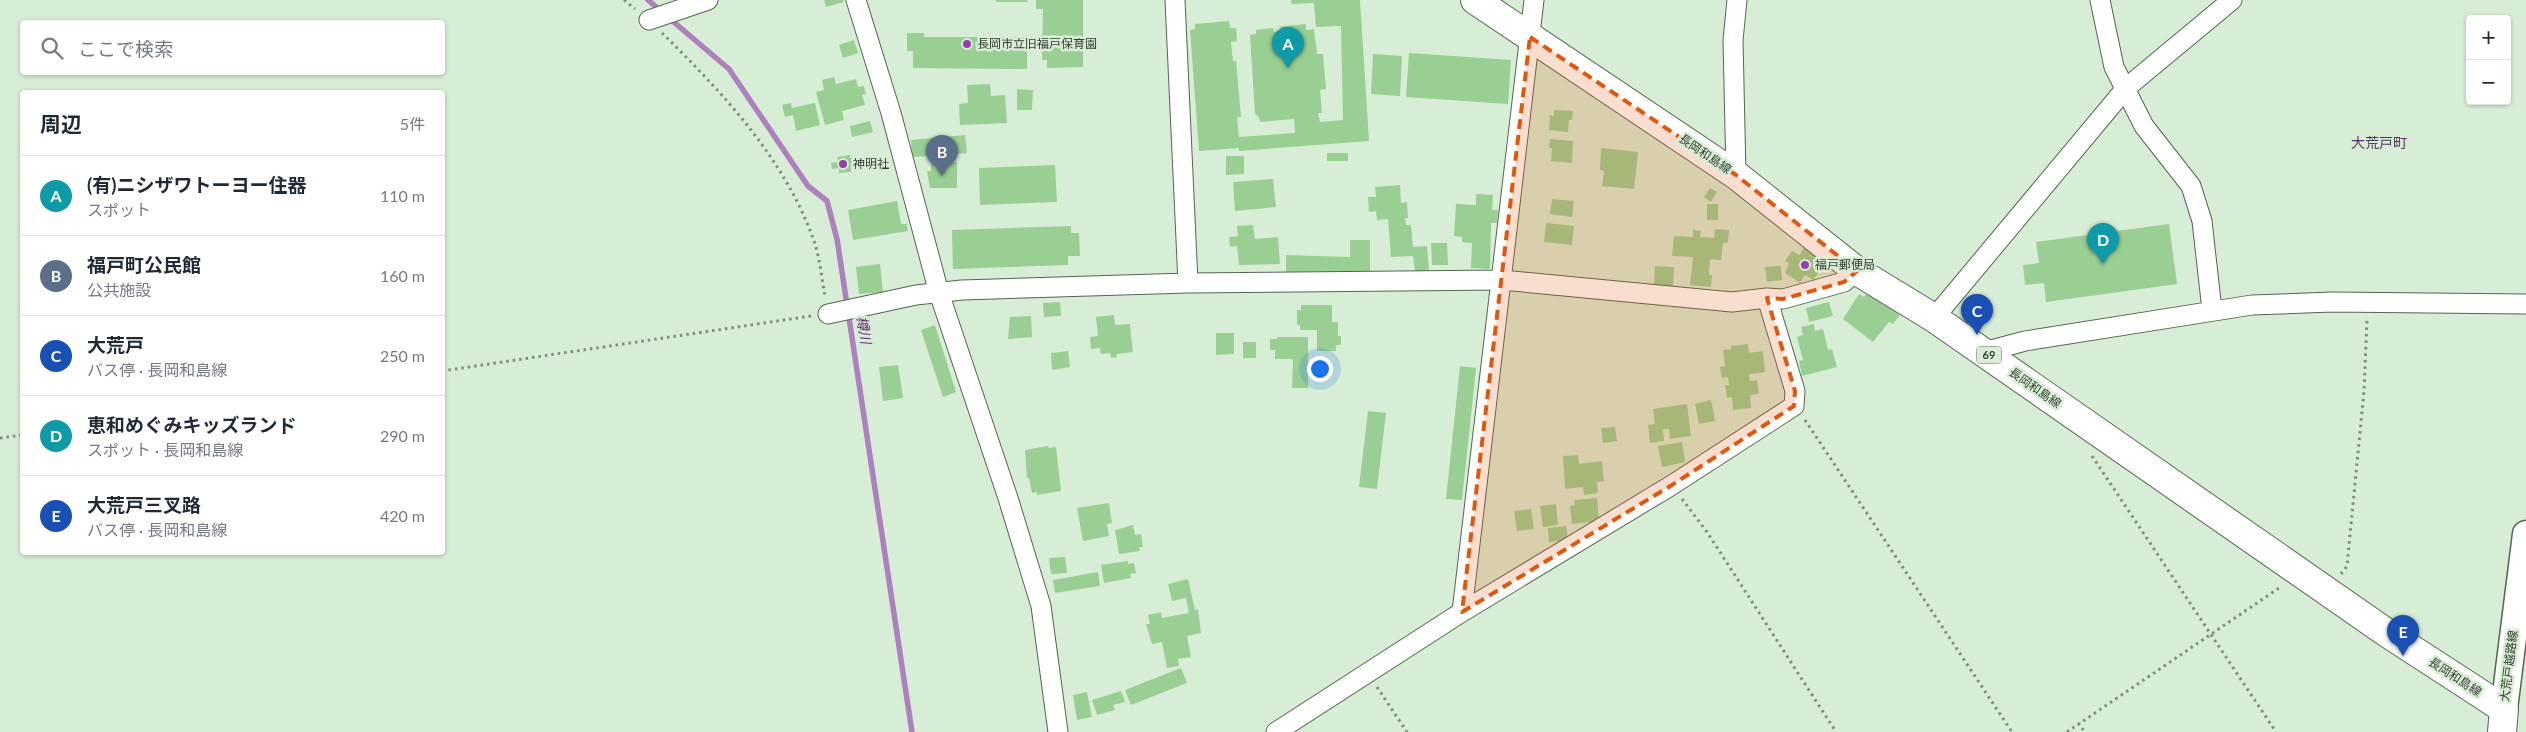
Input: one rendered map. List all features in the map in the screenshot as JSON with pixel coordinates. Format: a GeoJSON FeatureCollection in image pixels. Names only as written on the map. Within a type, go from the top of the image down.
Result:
{"type":"FeatureCollection","features":[{"type":"Feature","properties":{"kind":"main road","name":"長岡和島線"},"geometry":{"type":"LineString","coordinates":[[1475,0],[1736,175],[1858,271],[1934,318],[2329,591],[2503,720]]}},
{"type":"Feature","properties":{"kind":"main road","name":"大荒戸越路線"},"geometry":{"type":"LineString","coordinates":[[2503,720],[2525,542]]}},
{"type":"Feature","properties":{"kind":"street"},"geometry":{"type":"LineString","coordinates":[[655,19],[708,0]]}},
{"type":"Feature","properties":{"kind":"street"},"geometry":{"type":"LineString","coordinates":[[856,0],[891,113],[938,293],[1008,498],[1041,606],[1058,732]]}},
{"type":"Feature","properties":{"kind":"street"},"geometry":{"type":"LineString","coordinates":[[1176,0],[1188,283]]}},
{"type":"Feature","properties":{"kind":"street"},"geometry":{"type":"LineString","coordinates":[[1462,612],[1534,0]]}},
{"type":"Feature","properties":{"kind":"street"},"geometry":{"type":"LineString","coordinates":[[1736,175],[1733,40],[1737,0]]}},
{"type":"Feature","properties":{"kind":"street"},"geometry":{"type":"LineString","coordinates":[[2100,0],[2114,67],[2144,126],[2190,186],[2202,221],[2212,310]]}},
{"type":"Feature","properties":{"kind":"street"},"geometry":{"type":"LineString","coordinates":[[1934,318],[2126,88],[2232,0]]}},
{"type":"Feature","properties":{"kind":"street"},"geometry":{"type":"LineString","coordinates":[[828,314],[938,293],[1188,283],[1502,280],[1732,302],[1767,298],[1783,299],[1844,282],[1858,271]]}},
{"type":"Feature","properties":{"kind":"street"},"geometry":{"type":"LineString","coordinates":[[1276,732],[1462,612],[1672,485],[1794,406],[1795,391],[1767,298]]}},
{"type":"Feature","properties":{"kind":"street"},"geometry":{"type":"LineString","coordinates":[[1984,352],[2025,340],[2252,305],[2332,302],[2526,304]]}},
{"type":"Feature","properties":{"kind":"path"},"geometry":{"type":"LineString","coordinates":[[445,372],[828,314],[816,246],[791,190],[738,114],[655,19],[624,0]]}},
{"type":"Feature","properties":{"kind":"path"},"geometry":{"type":"LineString","coordinates":[[2329,591],[2347,566],[2364,391],[2368,303]]}},
{"type":"Feature","properties":{"kind":"path"},"geometry":{"type":"LineString","coordinates":[[1794,406],[1849,483],[2012,732]]}},
{"type":"Feature","properties":{"kind":"path"},"geometry":{"type":"LineString","coordinates":[[2087,425],[2093,459],[2212,633],[2276,732]]}},
{"type":"Feature","properties":{"kind":"path"},"geometry":{"type":"LineString","coordinates":[[0,438],[20,434]]}},
{"type":"Feature","properties":{"kind":"path"},"geometry":{"type":"LineString","coordinates":[[1672,485],[1707,532],[1836,732]]}},
{"type":"Feature","properties":{"kind":"path"},"geometry":{"type":"LineString","coordinates":[[2067,732],[2301,573]]}},
{"type":"Feature","properties":{"kind":"path"},"geometry":{"type":"LineString","coordinates":[[1381,692],[1407,732]]}},
{"type":"Feature","properties":{"kind":"path"},"geometry":{"type":"LineString","coordinates":[[2078,723],[2085,732]]}},
{"type":"Feature","properties":{"kind":"highlighted area"},"geometry":{"type":"Polygon","coordinates":[[[1530,37],[1736,175],[1857,271],[1844,282],[1783,299],[1767,298],[1795,391],[1794,406],[1672,485],[1462,612],[1530,37]]]}},
{"type":"Feature","properties":{"kind":"building"},"geometry":{"type":"Polygon","coordinates":[[[824,0],[843,0],[844,2],[826,7],[824,0]]]}},
{"type":"Feature","properties":{"kind":"building"},"geometry":{"type":"Polygon","coordinates":[[[995,0],[1027,0],[1027,2],[997,2],[995,0]]]}},
{"type":"Feature","properties":{"kind":"building"},"geometry":{"type":"Polygon","coordinates":[[[1036,0],[1083,0],[1083,67],[1047,68],[1047,60],[1042,60],[1043,9],[1036,9],[1036,0]]]}},
{"type":"Feature","properties":{"kind":"building"},"geometry":{"type":"Polygon","coordinates":[[[1291,0],[1360,0],[1369,141],[1239,151],[1239,148],[1199,151],[1190,30],[1195,29],[1195,24],[1229,21],[1230,28],[1236,28],[1237,41],[1231,42],[1233,61],[1236,61],[1241,117],[1237,117],[1239,137],[1295,133],[1294,119],[1260,122],[1259,117],[1255,114],[1250,35],[1256,34],[1256,30],[1273,28],[1274,32],[1281,31],[1280,27],[1306,24],[1306,30],[1314,29],[1317,54],[1323,54],[1326,89],[1320,90],[1322,113],[1318,113],[1320,122],[1343,120],[1341,26],[1316,27],[1314,3],[1292,4],[1291,0]]]}},
{"type":"Feature","properties":{"kind":"building","name":"長岡市立旧福戸保育園"},"geometry":{"type":"Polygon","coordinates":[[[907,33],[924,33],[924,37],[1027,37],[1027,69],[913,68],[913,51],[907,51],[907,33]]]}},
{"type":"Feature","properties":{"kind":"building"},"geometry":{"type":"Polygon","coordinates":[[[854,40],[858,53],[843,58],[839,45],[854,40]]]}},
{"type":"Feature","properties":{"kind":"building"},"geometry":{"type":"Polygon","coordinates":[[[1409,53],[1511,60],[1508,104],[1406,97],[1409,53]]]}},
{"type":"Feature","properties":{"kind":"building"},"geometry":{"type":"Polygon","coordinates":[[[1373,54],[1402,56],[1400,96],[1371,94],[1373,54]]]}},
{"type":"Feature","properties":{"kind":"building"},"geometry":{"type":"Polygon","coordinates":[[[834,77],[836,84],[856,79],[858,87],[864,86],[866,94],[862,95],[865,105],[842,111],[844,120],[825,125],[816,92],[824,90],[822,80],[834,77]]]}},
{"type":"Feature","properties":{"kind":"building"},"geometry":{"type":"Polygon","coordinates":[[[990,84],[991,96],[1005,95],[1007,123],[960,125],[959,104],[968,103],[967,85],[990,84]]]}},
{"type":"Feature","properties":{"kind":"building"},"geometry":{"type":"Polygon","coordinates":[[[1017,89],[1033,90],[1032,110],[1017,110],[1017,89]]]}},
{"type":"Feature","properties":{"kind":"building"},"geometry":{"type":"Polygon","coordinates":[[[791,103],[792,108],[815,103],[820,125],[796,131],[793,115],[785,117],[782,105],[791,103]]]}},
{"type":"Feature","properties":{"kind":"building"},"geometry":{"type":"Polygon","coordinates":[[[1554,110],[1573,111],[1572,120],[1569,120],[1568,132],[1549,130],[1550,115],[1554,116],[1554,110]]]}},
{"type":"Feature","properties":{"kind":"building"},"geometry":{"type":"Polygon","coordinates":[[[870,121],[873,132],[852,137],[850,126],[870,121]]]}},
{"type":"Feature","properties":{"kind":"building"},"geometry":{"type":"Polygon","coordinates":[[[965,135],[967,153],[912,157],[911,140],[965,135]]]}},
{"type":"Feature","properties":{"kind":"building"},"geometry":{"type":"Polygon","coordinates":[[[1550,139],[1573,141],[1572,163],[1551,161],[1552,148],[1549,148],[1550,139]]]}},
{"type":"Feature","properties":{"kind":"building"},"geometry":{"type":"Polygon","coordinates":[[[1601,148],[1638,152],[1634,189],[1602,186],[1604,171],[1600,170],[1601,148]]]}},
{"type":"Feature","properties":{"kind":"building"},"geometry":{"type":"Polygon","coordinates":[[[1327,153],[1348,153],[1348,161],[1327,161],[1327,153]]]}},
{"type":"Feature","properties":{"kind":"building","name":"神明社"},"geometry":{"type":"Polygon","coordinates":[[[850,155],[855,166],[851,166],[851,172],[839,173],[839,168],[832,169],[831,163],[838,162],[837,157],[850,155]]]}},
{"type":"Feature","properties":{"kind":"building"},"geometry":{"type":"Polygon","coordinates":[[[1226,156],[1244,156],[1244,174],[1226,175],[1226,156]]]}},
{"type":"Feature","properties":{"kind":"building"},"geometry":{"type":"Polygon","coordinates":[[[957,162],[957,188],[930,188],[927,171],[931,171],[931,163],[957,162]]]}},
{"type":"Feature","properties":{"kind":"building"},"geometry":{"type":"Polygon","coordinates":[[[1055,165],[1057,202],[980,205],[979,168],[1055,165]]]}},
{"type":"Feature","properties":{"kind":"building"},"geometry":{"type":"Polygon","coordinates":[[[1273,179],[1276,207],[1235,211],[1233,182],[1273,179]]]}},
{"type":"Feature","properties":{"kind":"building"},"geometry":{"type":"Polygon","coordinates":[[[1400,185],[1401,203],[1407,202],[1408,218],[1405,218],[1406,225],[1411,225],[1413,247],[1427,246],[1429,271],[1415,272],[1413,256],[1391,257],[1388,219],[1377,220],[1376,211],[1369,212],[1368,197],[1376,197],[1375,187],[1400,185]]]}},
{"type":"Feature","properties":{"kind":"building"},"geometry":{"type":"Polygon","coordinates":[[[1710,188],[1717,192],[1711,202],[1704,197],[1710,188]]]}},
{"type":"Feature","properties":{"kind":"building"},"geometry":{"type":"Polygon","coordinates":[[[1476,194],[1493,195],[1492,210],[1498,210],[1497,223],[1491,223],[1490,269],[1471,268],[1472,243],[1462,242],[1462,237],[1454,236],[1456,204],[1476,205],[1476,194]]]}},
{"type":"Feature","properties":{"kind":"building"},"geometry":{"type":"Polygon","coordinates":[[[1552,199],[1574,201],[1572,217],[1550,214],[1552,199]]]}},
{"type":"Feature","properties":{"kind":"building"},"geometry":{"type":"Polygon","coordinates":[[[897,201],[901,224],[907,224],[908,231],[853,240],[848,210],[897,201]]]}},
{"type":"Feature","properties":{"kind":"building"},"geometry":{"type":"Polygon","coordinates":[[[1707,204],[1718,204],[1718,220],[1707,220],[1707,204]]]}},
{"type":"Feature","properties":{"kind":"building"},"geometry":{"type":"Polygon","coordinates":[[[1546,223],[1574,226],[1572,245],[1544,242],[1546,223]]]}},
{"type":"Feature","properties":{"kind":"building"},"geometry":{"type":"Polygon","coordinates":[[[2169,224],[2177,284],[2046,302],[2044,283],[2025,285],[2023,265],[2039,263],[2036,242],[2169,224]]]}},
{"type":"Feature","properties":{"kind":"building"},"geometry":{"type":"Polygon","coordinates":[[[1253,225],[1255,239],[1278,237],[1280,264],[1239,265],[1237,246],[1230,247],[1229,237],[1238,236],[1237,226],[1253,225]]]}},
{"type":"Feature","properties":{"kind":"building"},"geometry":{"type":"Polygon","coordinates":[[[1071,226],[1071,233],[1079,233],[1080,256],[1068,256],[1068,265],[953,269],[952,230],[1071,226]]]}},
{"type":"Feature","properties":{"kind":"building"},"geometry":{"type":"Polygon","coordinates":[[[1715,229],[1729,230],[1728,243],[1723,243],[1721,260],[1710,259],[1709,275],[1712,275],[1711,287],[1690,285],[1693,257],[1672,256],[1674,236],[1693,237],[1693,230],[1701,231],[1700,237],[1714,238],[1715,229]]]}},
{"type":"Feature","properties":{"kind":"building"},"geometry":{"type":"Polygon","coordinates":[[[1350,240],[1370,240],[1370,271],[1286,272],[1286,255],[1350,257],[1350,240]]]}},
{"type":"Feature","properties":{"kind":"building"},"geometry":{"type":"Polygon","coordinates":[[[1431,243],[1447,243],[1448,265],[1432,265],[1431,243]]]}},
{"type":"Feature","properties":{"kind":"building"},"geometry":{"type":"Polygon","coordinates":[[[1805,246],[1827,261],[1813,280],[1805,275],[1800,283],[1785,273],[1789,263],[1785,261],[1792,251],[1799,255],[1805,246]]]}},
{"type":"Feature","properties":{"kind":"building"},"geometry":{"type":"Polygon","coordinates":[[[880,264],[883,292],[859,294],[856,267],[880,264]]]}},
{"type":"Feature","properties":{"kind":"building"},"geometry":{"type":"Polygon","coordinates":[[[1655,266],[1674,267],[1673,287],[1654,285],[1655,266]]]}},
{"type":"Feature","properties":{"kind":"building"},"geometry":{"type":"Polygon","coordinates":[[[1781,266],[1782,280],[1767,282],[1765,267],[1781,266]]]}},
{"type":"Feature","properties":{"kind":"building"},"geometry":{"type":"Polygon","coordinates":[[[1859,294],[1864,297],[1866,294],[1871,297],[1872,295],[1883,304],[1886,300],[1895,307],[1893,310],[1900,315],[1893,324],[1889,322],[1873,342],[1843,319],[1859,294]]]}},
{"type":"Feature","properties":{"kind":"building"},"geometry":{"type":"Polygon","coordinates":[[[1060,302],[1061,316],[1044,317],[1043,303],[1060,302]]]}},
{"type":"Feature","properties":{"kind":"building"},"geometry":{"type":"Polygon","coordinates":[[[1829,302],[1833,316],[1809,322],[1806,308],[1829,302]]]}},
{"type":"Feature","properties":{"kind":"building"},"geometry":{"type":"Polygon","coordinates":[[[1301,305],[1332,305],[1332,322],[1338,322],[1338,336],[1341,336],[1341,345],[1336,345],[1336,351],[1317,351],[1317,330],[1300,330],[1300,325],[1297,325],[1297,310],[1301,310],[1301,305]]]}},
{"type":"Feature","properties":{"kind":"building"},"geometry":{"type":"Polygon","coordinates":[[[1114,315],[1115,325],[1130,324],[1133,352],[1117,354],[1117,357],[1111,358],[1110,353],[1101,354],[1100,348],[1091,349],[1090,337],[1098,336],[1096,317],[1114,315]]]}},
{"type":"Feature","properties":{"kind":"building"},"geometry":{"type":"Polygon","coordinates":[[[1031,316],[1032,337],[1008,339],[1010,317],[1031,316]]]}},
{"type":"Feature","properties":{"kind":"building"},"geometry":{"type":"Polygon","coordinates":[[[1814,324],[1815,331],[1823,329],[1828,350],[1832,349],[1837,367],[1802,376],[1799,361],[1803,360],[1797,337],[1803,335],[1801,327],[1814,324]]]}},
{"type":"Feature","properties":{"kind":"building"},"geometry":{"type":"Polygon","coordinates":[[[935,325],[956,392],[943,397],[921,330],[935,325]]]}},
{"type":"Feature","properties":{"kind":"building"},"geometry":{"type":"Polygon","coordinates":[[[1216,333],[1234,333],[1234,354],[1216,355],[1216,333]]]}},
{"type":"Feature","properties":{"kind":"building"},"geometry":{"type":"Polygon","coordinates":[[[1277,337],[1308,337],[1308,388],[1292,388],[1293,359],[1275,359],[1275,350],[1270,350],[1270,339],[1277,339],[1277,337]]]}},
{"type":"Feature","properties":{"kind":"building"},"geometry":{"type":"Polygon","coordinates":[[[1243,342],[1256,342],[1256,358],[1243,358],[1243,342]]]}},
{"type":"Feature","properties":{"kind":"building"},"geometry":{"type":"Polygon","coordinates":[[[1748,344],[1749,353],[1763,351],[1765,372],[1749,374],[1750,381],[1757,380],[1759,394],[1750,395],[1751,408],[1733,410],[1732,397],[1727,398],[1725,385],[1729,385],[1728,377],[1722,378],[1720,367],[1725,366],[1723,350],[1731,349],[1731,346],[1748,344]]]}},
{"type":"Feature","properties":{"kind":"building"},"geometry":{"type":"Polygon","coordinates":[[[1068,351],[1070,367],[1052,370],[1051,353],[1068,351]]]}},
{"type":"Feature","properties":{"kind":"building"},"geometry":{"type":"Polygon","coordinates":[[[898,365],[903,398],[883,401],[879,367],[898,365]]]}},
{"type":"Feature","properties":{"kind":"building"},"geometry":{"type":"Polygon","coordinates":[[[1460,366],[1476,368],[1462,500],[1446,499],[1460,366]]]}},
{"type":"Feature","properties":{"kind":"building"},"geometry":{"type":"Polygon","coordinates":[[[1711,400],[1715,421],[1699,424],[1695,404],[1711,400]]]}},
{"type":"Feature","properties":{"kind":"building"},"geometry":{"type":"Polygon","coordinates":[[[1687,404],[1691,436],[1670,439],[1669,429],[1663,429],[1664,441],[1650,443],[1648,425],[1655,424],[1653,409],[1687,404]]]}},
{"type":"Feature","properties":{"kind":"building"},"geometry":{"type":"Polygon","coordinates":[[[1368,411],[1386,413],[1377,489],[1359,487],[1368,411]]]}},
{"type":"Feature","properties":{"kind":"building"},"geometry":{"type":"Polygon","coordinates":[[[1615,427],[1617,441],[1603,443],[1601,428],[1615,427]]]}},
{"type":"Feature","properties":{"kind":"building"},"geometry":{"type":"Polygon","coordinates":[[[1682,442],[1685,462],[1662,467],[1658,446],[1682,442]]]}},
{"type":"Feature","properties":{"kind":"building"},"geometry":{"type":"Polygon","coordinates":[[[1048,446],[1049,448],[1056,447],[1061,491],[1037,495],[1037,492],[1032,493],[1029,478],[1027,478],[1025,450],[1048,446]]]}},
{"type":"Feature","properties":{"kind":"building"},"geometry":{"type":"Polygon","coordinates":[[[1578,455],[1579,464],[1602,461],[1604,481],[1597,482],[1598,493],[1584,495],[1583,487],[1565,489],[1563,456],[1578,455]]]}},
{"type":"Feature","properties":{"kind":"building"},"geometry":{"type":"Polygon","coordinates":[[[1597,498],[1599,521],[1572,524],[1570,506],[1575,505],[1574,500],[1597,498]]]}},
{"type":"Feature","properties":{"kind":"building"},"geometry":{"type":"Polygon","coordinates":[[[1109,503],[1112,523],[1107,524],[1109,536],[1083,541],[1077,508],[1109,503]]]}},
{"type":"Feature","properties":{"kind":"building"},"geometry":{"type":"Polygon","coordinates":[[[1556,504],[1558,525],[1543,527],[1540,506],[1556,504]]]}},
{"type":"Feature","properties":{"kind":"building"},"geometry":{"type":"Polygon","coordinates":[[[1531,509],[1534,529],[1517,531],[1514,511],[1531,509]]]}},
{"type":"Feature","properties":{"kind":"building"},"geometry":{"type":"Polygon","coordinates":[[[1133,525],[1135,535],[1141,534],[1143,547],[1139,547],[1140,551],[1119,554],[1115,530],[1133,525]]]}},
{"type":"Feature","properties":{"kind":"building"},"geometry":{"type":"Polygon","coordinates":[[[1566,526],[1568,540],[1549,542],[1548,528],[1566,526]]]}},
{"type":"Feature","properties":{"kind":"building"},"geometry":{"type":"Polygon","coordinates":[[[1065,557],[1067,573],[1051,574],[1049,558],[1065,557]]]}},
{"type":"Feature","properties":{"kind":"building"},"geometry":{"type":"Polygon","coordinates":[[[1128,561],[1128,564],[1134,563],[1136,573],[1130,574],[1131,578],[1104,583],[1101,565],[1128,561]]]}},
{"type":"Feature","properties":{"kind":"building"},"geometry":{"type":"Polygon","coordinates":[[[1098,572],[1100,586],[1055,593],[1053,580],[1098,572]]]}},
{"type":"Feature","properties":{"kind":"building"},"geometry":{"type":"Polygon","coordinates":[[[1188,579],[1195,610],[1198,609],[1201,633],[1187,636],[1191,657],[1178,659],[1179,666],[1167,668],[1162,642],[1152,644],[1146,624],[1150,624],[1148,615],[1161,612],[1162,618],[1189,613],[1186,598],[1172,601],[1168,584],[1188,579]]]}},
{"type":"Feature","properties":{"kind":"building"},"geometry":{"type":"Polygon","coordinates":[[[1181,668],[1187,683],[1131,705],[1125,690],[1181,668]]]}},
{"type":"Feature","properties":{"kind":"building"},"geometry":{"type":"Polygon","coordinates":[[[1121,691],[1125,702],[1113,705],[1115,710],[1097,715],[1092,700],[1121,691]]]}},
{"type":"Feature","properties":{"kind":"building"},"geometry":{"type":"Polygon","coordinates":[[[1087,692],[1092,717],[1077,720],[1073,695],[1087,692]]]}},
{"type":"Feature","properties":{"kind":"waterway","name":"樽川"},"geometry":{"type":"LineString","coordinates":[[648,0],[662,12]]}},
{"type":"Feature","properties":{"kind":"waterway","name":"樽川"},"geometry":{"type":"LineString","coordinates":[[669,18],[729,69],[808,186],[827,201],[837,239],[912,732]]}},
{"type":"Feature","properties":{"kind":"place","name":"長岡市立旧福戸保育園"},"geometry":{"type":"Point","coordinates":[967,44]}},
{"type":"Feature","properties":{"kind":"place","name":"(有)ニシザワトーヨー住器"},"geometry":{"type":"Point","coordinates":[1288,68]}},
{"type":"Feature","properties":{"kind":"place","name":"神明社"},"geometry":{"type":"Point","coordinates":[843,164]}},
{"type":"Feature","properties":{"kind":"place","name":"福戸町公民館"},"geometry":{"type":"Point","coordinates":[942,176]}},
{"type":"Feature","properties":{"kind":"place","name":"恵和めぐみキッズランド"},"geometry":{"type":"Point","coordinates":[2103,264]}},
{"type":"Feature","properties":{"kind":"place","name":"福戸郵便局"},"geometry":{"type":"Point","coordinates":[1805,265]}},
{"type":"Feature","properties":{"kind":"place","name":"大荒戸"},"geometry":{"type":"Point","coordinates":[1977,335]}},
{"type":"Feature","properties":{"kind":"place","name":"大荒戸三叉路"},"geometry":{"type":"Point","coordinates":[2403,656]}},
{"type":"Feature","properties":{"kind":"district","name":"大荒戸町"},"geometry":{"type":"Point","coordinates":[2379,143]}}]}
